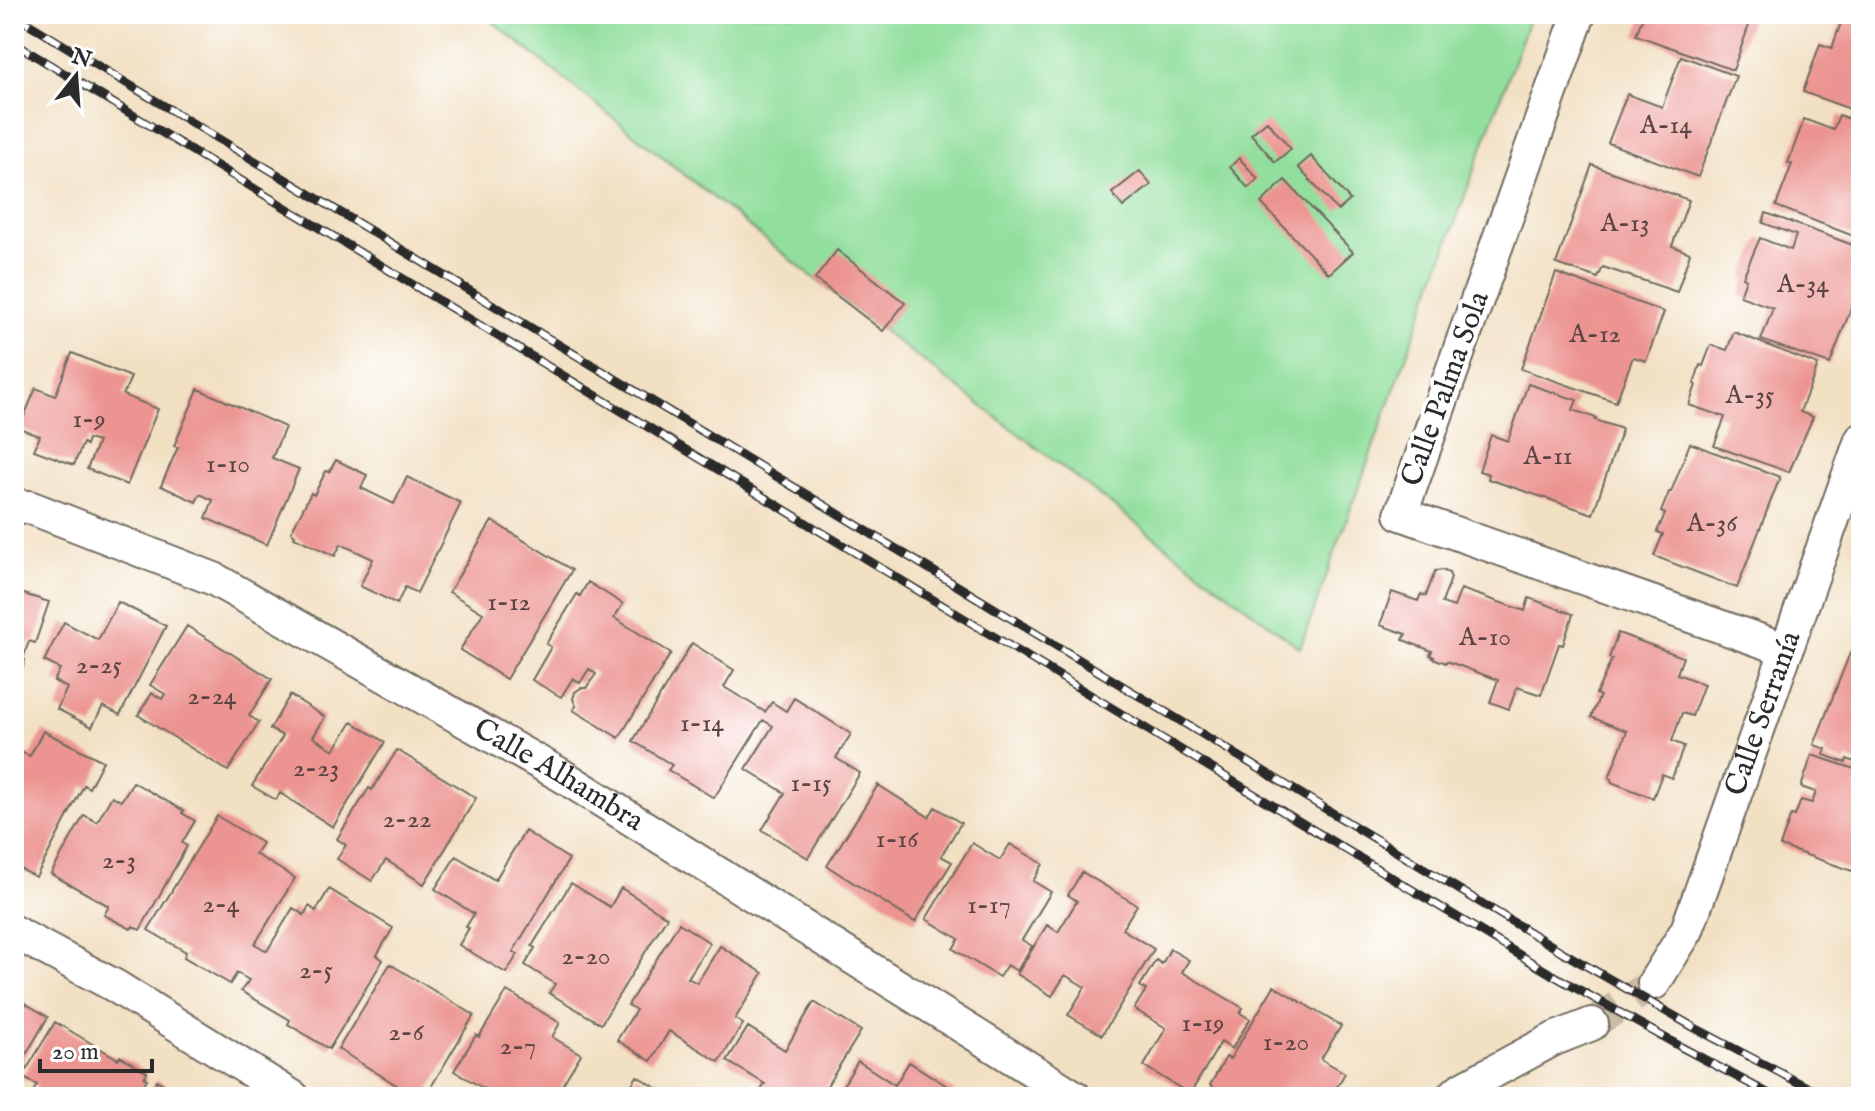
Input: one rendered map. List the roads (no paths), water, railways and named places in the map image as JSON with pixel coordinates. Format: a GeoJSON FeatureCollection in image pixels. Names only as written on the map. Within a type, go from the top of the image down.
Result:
{"type":"FeatureCollection","features":[{"type":"Feature","properties":{"kind":"street","name":"Calle Palma Sola"},"geometry":{"type":"LineString","coordinates":[[1579,14],[1401,514],[1787,650]]}},
{"type":"Feature","properties":{"kind":"street","name":"Calle Serranía"},"geometry":{"type":"LineString","coordinates":[[1654,983],[1687,930],[1861,440]]}},
{"type":"Feature","properties":{"kind":"street","name":"Calle Alhambra"},"geometry":{"type":"LineString","coordinates":[[14,506],[29,507],[214,579],[561,775],[1075,1097]]}},
{"type":"Feature","properties":{"kind":"street"},"geometry":{"type":"LineString","coordinates":[[14,932],[115,986],[293,1097]]}},
{"type":"Feature","properties":{"kind":"street"},"geometry":{"type":"LineString","coordinates":[[1452,1097],[1461,1089],[1554,1039],[1592,1024]]}},
{"type":"Feature","properties":{"kind":"tunnel"},"geometry":{"type":"LineString","coordinates":[[1592,1024],[1654,983]]}},
{"type":"Feature","properties":{"kind":"railway"},"geometry":{"type":"LineString","coordinates":[[14,15],[1564,953],[1695,1028],[1826,1097]]}},
{"type":"Feature","properties":{"kind":"railway"},"geometry":{"type":"LineString","coordinates":[[14,43],[1551,974],[1775,1097]]}}]}
